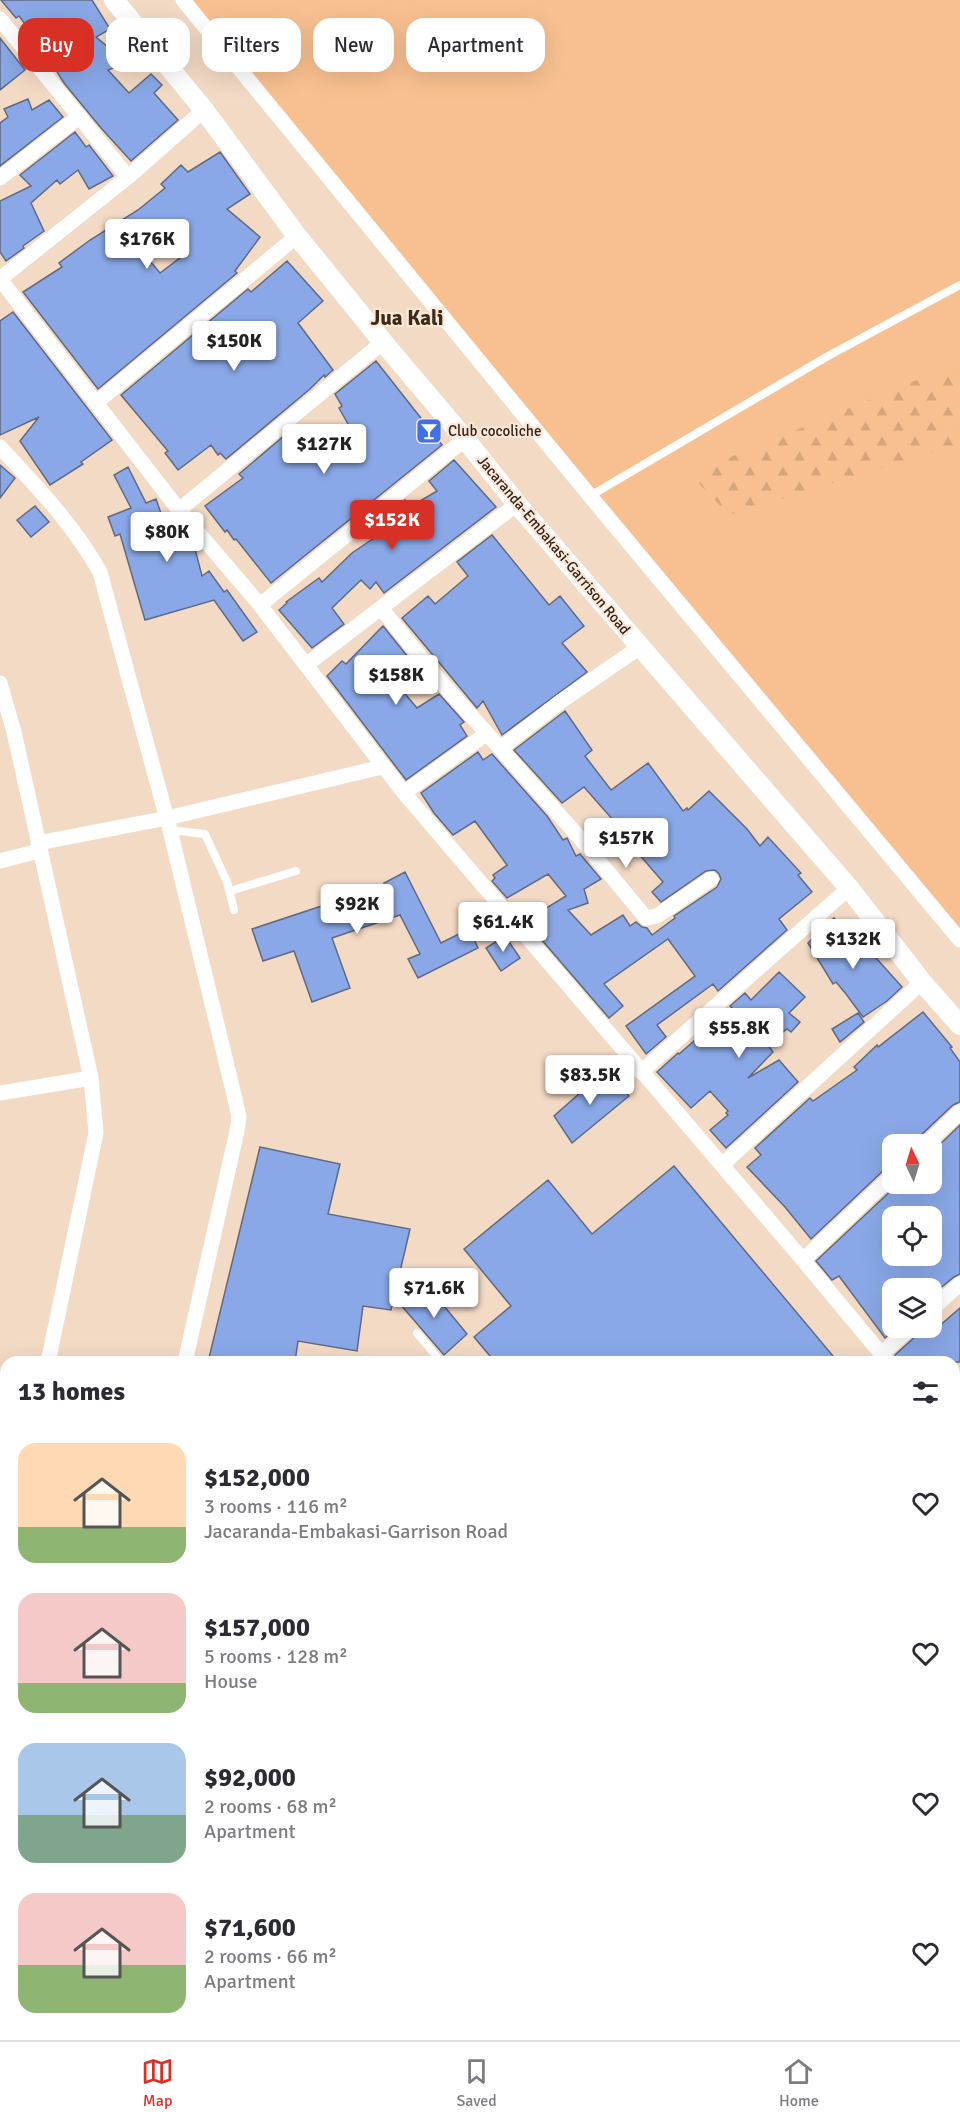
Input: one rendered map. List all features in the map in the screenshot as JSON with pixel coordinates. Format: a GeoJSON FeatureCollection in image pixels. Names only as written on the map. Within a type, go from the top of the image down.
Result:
{"type":"FeatureCollection","features":[{"type":"Feature","properties":{"kind":"street","name":"Jacaranda-Embakasi-Garrison Road"},"geometry":{"type":"LineString","coordinates":[[114,0],[204,110],[297,236],[382,342],[517,504],[849,888],[922,982],[960,1025]]}},
{"type":"Feature","properties":{"kind":"street"},"geometry":{"type":"LineString","coordinates":[[183,0],[590,496],[960,940]]}},
{"type":"Feature","properties":{"kind":"street"},"geometry":{"type":"LineString","coordinates":[[0,19],[128,177]]}},
{"type":"Feature","properties":{"kind":"street"},"geometry":{"type":"LineString","coordinates":[[204,110],[128,177],[0,279],[179,510],[260,605],[382,767],[882,1356]]}},
{"type":"Feature","properties":{"kind":"street"},"geometry":{"type":"LineString","coordinates":[[0,178],[80,116]]}},
{"type":"Feature","properties":{"kind":"street"},"geometry":{"type":"LineString","coordinates":[[97,402],[297,236]]}},
{"type":"Feature","properties":{"kind":"street"},"geometry":{"type":"LineString","coordinates":[[179,510],[382,342]]}},
{"type":"Feature","properties":{"kind":"street"},"geometry":{"type":"LineString","coordinates":[[260,605],[465,439]]}},
{"type":"Feature","properties":{"kind":"street"},"geometry":{"type":"LineString","coordinates":[[0,447],[65,519],[84,543],[100,572],[168,824],[238,1118],[186,1356]]}},
{"type":"Feature","properties":{"kind":"street"},"geometry":{"type":"LineString","coordinates":[[306,665],[517,504]]}},
{"type":"Feature","properties":{"kind":"street"},"geometry":{"type":"LineString","coordinates":[[381,608],[434,674],[579,837],[646,918],[657,916],[711,879]]}},
{"type":"Feature","properties":{"kind":"street"},"geometry":{"type":"LineString","coordinates":[[501,748],[560,702],[640,647]]}},
{"type":"Feature","properties":{"kind":"street"},"geometry":{"type":"LineString","coordinates":[[0,683],[7,733],[38,847],[92,1078],[96,1133],[49,1356]]}},
{"type":"Feature","properties":{"kind":"street"},"geometry":{"type":"LineString","coordinates":[[404,793],[486,734]]}},
{"type":"Feature","properties":{"kind":"street"},"geometry":{"type":"LineString","coordinates":[[0,861],[38,847],[168,824],[382,767]]}},
{"type":"Feature","properties":{"kind":"street"},"geometry":{"type":"LineString","coordinates":[[641,1072],[849,888]]}},
{"type":"Feature","properties":{"kind":"street"},"geometry":{"type":"LineString","coordinates":[[722,1165],[922,982]]}},
{"type":"Feature","properties":{"kind":"street"},"geometry":{"type":"LineString","coordinates":[[0,1093],[92,1078]]}},
{"type":"Feature","properties":{"kind":"street"},"geometry":{"type":"LineString","coordinates":[[937,1134],[960,1112]]}},
{"type":"Feature","properties":{"kind":"street"},"geometry":{"type":"LineString","coordinates":[[803,1260],[882,1185]]}},
{"type":"Feature","properties":{"kind":"street"},"geometry":{"type":"LineString","coordinates":[[942,1300],[960,1284]]}},
{"type":"Feature","properties":{"kind":"street"},"geometry":{"type":"LineString","coordinates":[[886,1356],[902,1338]]}},
{"type":"Feature","properties":{"kind":"lane"},"geometry":{"type":"LineString","coordinates":[[590,496],[828,356],[960,285]]}},
{"type":"Feature","properties":{"kind":"lane"},"geometry":{"type":"LineString","coordinates":[[168,824],[206,834],[227,882],[234,910]]}},
{"type":"Feature","properties":{"kind":"lane"},"geometry":{"type":"LineString","coordinates":[[230,891],[296,871]]}},
{"type":"Feature","properties":{"kind":"lane"},"geometry":{"type":"LineString","coordinates":[[417,1332],[436,1356]]}},
{"type":"Feature","properties":{"kind":"green space"},"geometry":{"type":"Polygon","coordinates":[[[188,0],[960,0],[960,929],[248,72],[301,72],[301,18],[203,18],[188,0]]]}},
{"type":"Feature","properties":{"kind":"green space"},"geometry":{"type":"Polygon","coordinates":[[[960,362],[960,444],[729,515],[690,474],[960,362]]]}},
{"type":"Feature","properties":{"kind":"building"},"geometry":{"type":"Polygon","coordinates":[[[1,0],[92,0],[106,23],[106,31],[96,37],[106,45],[106,72],[110,72],[129,93],[151,74],[162,85],[154,93],[178,120],[131,161],[101,128],[57,72],[94,72],[94,18],[21,18],[19,16],[16,18],[1,0]]]}},
{"type":"Feature","properties":{"kind":"building"},"geometry":{"type":"Polygon","coordinates":[[[0,38],[18,61],[18,72],[22,72],[0,90],[0,38]]]}},
{"type":"Feature","properties":{"kind":"building"},"geometry":{"type":"Polygon","coordinates":[[[28,99],[32,110],[49,100],[63,117],[0,166],[0,123],[8,117],[4,109],[28,99]]]}},
{"type":"Feature","properties":{"kind":"building"},"geometry":{"type":"Polygon","coordinates":[[[75,132],[86,147],[89,145],[113,176],[89,189],[78,170],[60,184],[57,180],[31,203],[44,231],[6,261],[0,252],[0,201],[31,186],[20,175],[75,132]]]}},
{"type":"Feature","properties":{"kind":"building"},"geometry":{"type":"Polygon","coordinates":[[[220,152],[250,194],[227,209],[260,237],[235,271],[237,273],[98,389],[23,292],[62,267],[59,263],[90,240],[138,210],[165,188],[161,184],[181,165],[188,172],[220,152]],[[159,229],[136,244],[160,273],[181,257],[159,229]]]}},
{"type":"Feature","properties":{"kind":"building"},"geometry":{"type":"Polygon","coordinates":[[[287,261],[323,301],[298,323],[333,370],[325,377],[324,375],[226,459],[220,453],[218,455],[211,445],[178,470],[165,453],[168,451],[121,395],[248,289],[251,292],[287,261]]]}},
{"type":"Feature","properties":{"kind":"building"},"geometry":{"type":"Polygon","coordinates":[[[13,312],[112,440],[81,462],[83,464],[50,485],[20,441],[39,417],[0,435],[0,321],[13,312]]]}},
{"type":"Feature","properties":{"kind":"building"},"geometry":{"type":"Polygon","coordinates":[[[376,361],[442,445],[271,583],[236,539],[234,540],[227,530],[225,532],[205,506],[243,478],[239,474],[291,430],[300,440],[318,425],[330,439],[348,424],[339,408],[342,406],[335,394],[376,361]]]}},
{"type":"Feature","properties":{"kind":"building"},"geometry":{"type":"Polygon","coordinates":[[[454,460],[496,507],[384,593],[376,582],[370,589],[361,580],[332,608],[344,624],[312,648],[279,610],[286,602],[319,578],[322,582],[352,553],[395,521],[390,515],[405,500],[410,507],[437,491],[429,481],[454,460]]]}},
{"type":"Feature","properties":{"kind":"building"},"geometry":{"type":"Polygon","coordinates":[[[0,465],[15,478],[0,498],[0,465]]]}},
{"type":"Feature","properties":{"kind":"building"},"geometry":{"type":"Polygon","coordinates":[[[128,467],[146,503],[156,499],[165,525],[168,524],[172,536],[185,532],[193,541],[202,576],[209,571],[224,592],[227,590],[257,632],[243,641],[214,600],[145,620],[120,534],[115,536],[108,517],[131,508],[114,475],[128,467]]]}},
{"type":"Feature","properties":{"kind":"building"},"geometry":{"type":"Polygon","coordinates":[[[35,506],[49,522],[31,537],[17,520],[35,506]]]}},
{"type":"Feature","properties":{"kind":"building"},"geometry":{"type":"Polygon","coordinates":[[[492,535],[549,605],[560,596],[584,626],[562,643],[587,672],[502,735],[483,701],[477,708],[402,618],[428,596],[435,604],[468,576],[457,562],[492,535]]]}},
{"type":"Feature","properties":{"kind":"building"},"geometry":{"type":"Polygon","coordinates":[[[383,626],[416,667],[396,683],[417,708],[439,694],[464,722],[460,725],[467,736],[406,780],[327,676],[342,661],[346,664],[383,626]]]}},
{"type":"Feature","properties":{"kind":"building"},"geometry":{"type":"Polygon","coordinates":[[[565,711],[592,750],[585,756],[611,790],[648,763],[683,811],[687,808],[688,810],[709,791],[747,829],[760,846],[768,837],[801,873],[798,875],[812,892],[779,919],[787,930],[718,991],[713,984],[657,1025],[666,1037],[646,1054],[626,1026],[695,976],[668,939],[604,984],[623,1006],[609,1018],[535,932],[530,918],[566,896],[548,874],[507,898],[492,881],[495,878],[493,875],[507,865],[475,821],[453,835],[421,793],[478,752],[483,760],[492,754],[547,816],[563,840],[567,838],[576,856],[580,854],[601,879],[584,889],[588,903],[568,910],[591,935],[623,915],[630,926],[636,922],[647,928],[652,935],[675,918],[674,916],[717,887],[721,879],[715,870],[706,871],[661,902],[652,892],[663,882],[584,787],[562,803],[514,750],[565,711]]]}},
{"type":"Feature","properties":{"kind":"building"},"geometry":{"type":"Polygon","coordinates":[[[405,872],[441,943],[469,929],[478,948],[418,978],[408,959],[420,954],[400,915],[332,938],[350,988],[312,1002],[294,951],[263,961],[252,929],[385,885],[384,883],[405,872]]]}},
{"type":"Feature","properties":{"kind":"building"},"geometry":{"type":"Polygon","coordinates":[[[834,918],[859,959],[869,950],[902,987],[887,1001],[863,1017],[836,982],[833,984],[808,943],[834,918]]]}},
{"type":"Feature","properties":{"kind":"building"},"geometry":{"type":"Polygon","coordinates":[[[505,936],[520,958],[501,971],[486,948],[505,936]]]}},
{"type":"Feature","properties":{"kind":"building"},"geometry":{"type":"Polygon","coordinates":[[[779,972],[805,997],[789,1013],[800,1022],[791,1032],[787,1029],[767,1044],[773,1052],[748,1078],[779,1060],[798,1082],[726,1148],[710,1130],[728,1115],[726,1113],[728,1111],[710,1091],[691,1108],[657,1072],[732,1008],[730,1006],[745,993],[751,1000],[779,972]]]}},
{"type":"Feature","properties":{"kind":"building"},"geometry":{"type":"Polygon","coordinates":[[[923,1012],[952,1047],[950,1048],[960,1062],[960,1102],[953,1105],[922,1134],[882,1134],[882,1172],[811,1239],[785,1207],[747,1167],[761,1155],[755,1148],[810,1098],[813,1101],[857,1070],[854,1067],[877,1045],[878,1047],[923,1012]]]}},
{"type":"Feature","properties":{"kind":"building"},"geometry":{"type":"Polygon","coordinates":[[[858,1013],[864,1022],[840,1042],[832,1029],[858,1013]]]}},
{"type":"Feature","properties":{"kind":"building"},"geometry":{"type":"Polygon","coordinates":[[[605,1071],[629,1096],[572,1143],[554,1116],[605,1071]]]}},
{"type":"Feature","properties":{"kind":"building"},"geometry":{"type":"Polygon","coordinates":[[[960,1125],[960,1274],[942,1287],[942,1278],[882,1278],[882,1334],[839,1276],[832,1280],[816,1261],[887,1194],[942,1194],[942,1142],[960,1125]]]}},
{"type":"Feature","properties":{"kind":"building"},"geometry":{"type":"Polygon","coordinates":[[[260,1147],[340,1164],[328,1214],[410,1229],[391,1310],[363,1306],[357,1351],[298,1341],[296,1356],[209,1356],[260,1147]]]}},
{"type":"Feature","properties":{"kind":"building"},"geometry":{"type":"Polygon","coordinates":[[[674,1166],[833,1356],[490,1356],[474,1337],[511,1306],[464,1249],[548,1180],[592,1234],[674,1166]]]}},
{"type":"Feature","properties":{"kind":"building"},"geometry":{"type":"Polygon","coordinates":[[[426,1284],[467,1334],[444,1355],[400,1304],[426,1284]]]}},
{"type":"Feature","properties":{"kind":"building"},"geometry":{"type":"Polygon","coordinates":[[[960,1308],[960,1356],[895,1355],[914,1338],[942,1338],[942,1324],[960,1308]]]}},
{"type":"Feature","properties":{"kind":"place","name":"Club cocoliche"},"geometry":{"type":"Point","coordinates":[429,431]}},
{"type":"Feature","properties":{"kind":"district","name":"Jua Kali"},"geometry":{"type":"Point","coordinates":[407,318]}}]}
